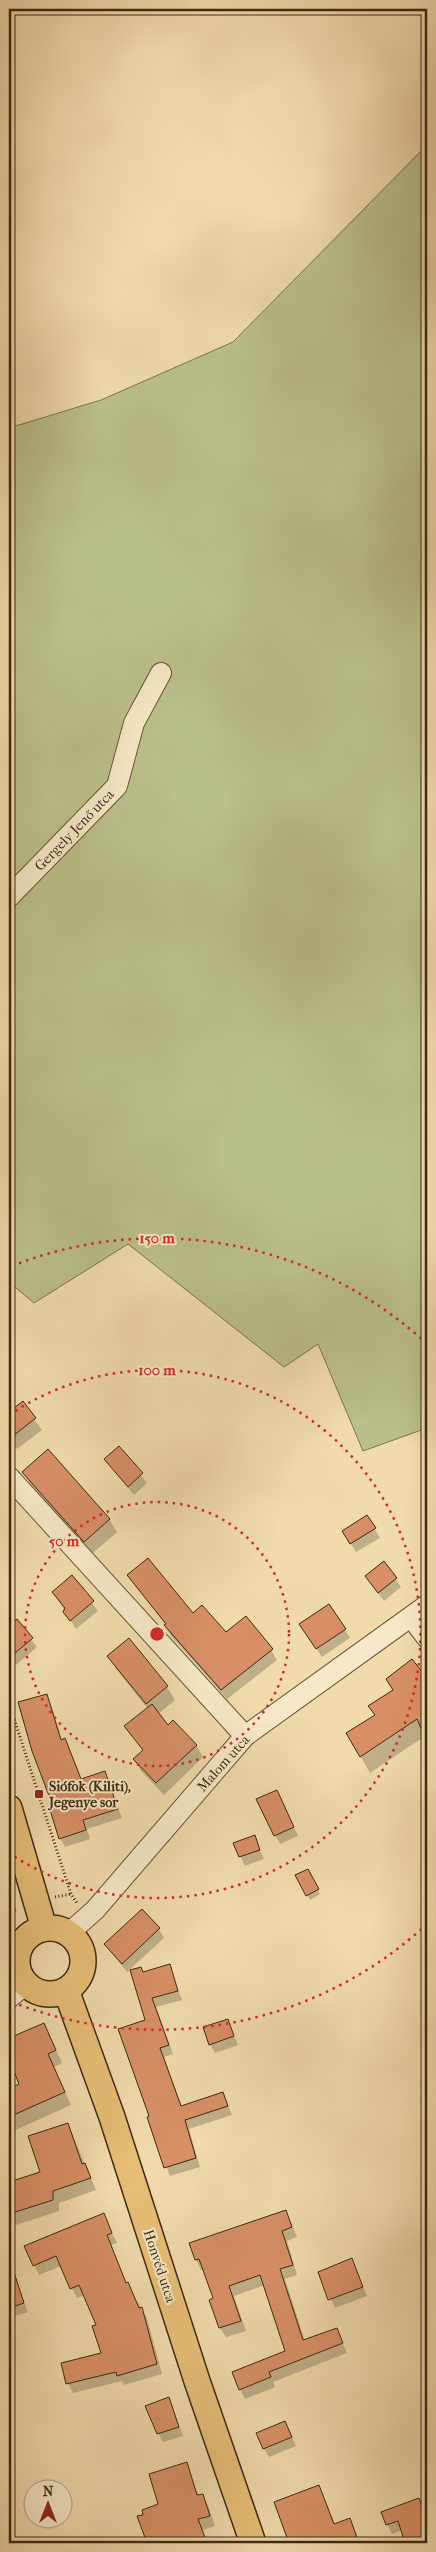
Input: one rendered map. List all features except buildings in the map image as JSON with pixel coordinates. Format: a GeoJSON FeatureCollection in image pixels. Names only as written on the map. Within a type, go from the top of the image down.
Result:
{"type":"FeatureCollection","features":[{"type":"Feature","properties":{"kind":"main road"},"geometry":{"type":"LineString","coordinates":[[9,1808],[44,1928]]}},
{"type":"Feature","properties":{"kind":"main road"},"geometry":{"type":"LineString","coordinates":[[44,1928],[53,1928],[69,1934],[81,1948],[83,1967],[74,1984],[56,1994],[45,1994],[34,1990],[17,1991],[17,1966],[20,1946],[30,1934],[44,1928]]}},
{"type":"Feature","properties":{"kind":"main road","name":"Honvéd utca"},"geometry":{"type":"LineString","coordinates":[[66,1990],[112,2117],[197,2381],[253,2543]]}},
{"type":"Feature","properties":{"kind":"street","name":"Gergely Jenő utca"},"geometry":{"type":"LineString","coordinates":[[9,897],[117,786],[134,723],[161,673]]}},
{"type":"Feature","properties":{"kind":"street"},"geometry":{"type":"LineString","coordinates":[[9,1477],[245,1736]]}},
{"type":"Feature","properties":{"kind":"street","name":"Malom utca"},"geometry":{"type":"LineString","coordinates":[[69,1934],[95,1910],[245,1736],[427,1605]]}},
{"type":"Feature","properties":{"kind":"street"},"geometry":{"type":"LineString","coordinates":[[411,1617],[427,1638]]}},
{"type":"Feature","properties":{"kind":"path"},"geometry":{"type":"LineString","coordinates":[[9,1703],[71,1894]]}},
{"type":"Feature","properties":{"kind":"green space"},"geometry":{"type":"Polygon","coordinates":[[[427,145],[427,1428],[363,1451],[318,1344],[284,1367],[128,1244],[34,1303],[9,1282],[9,428],[101,400],[233,342],[427,145]]]}},
{"type":"Feature","properties":{"kind":"place","name":"Siófok (Kiliti), Jegenye sor"},"geometry":{"type":"Point","coordinates":[39,1794]}}]}
